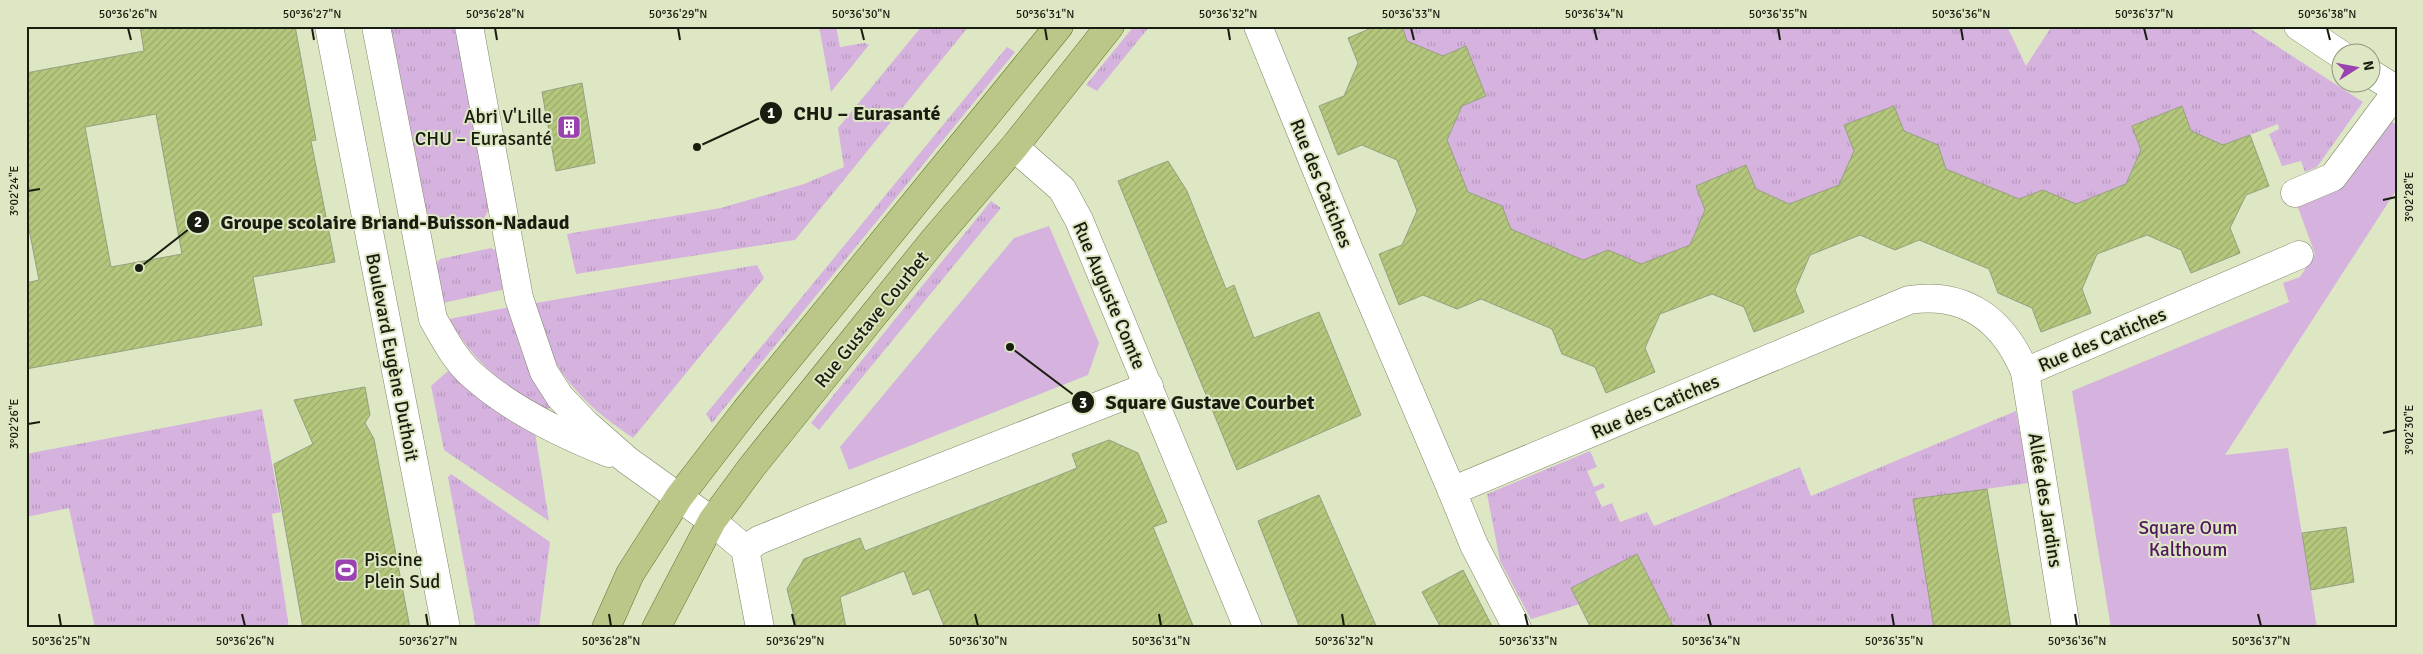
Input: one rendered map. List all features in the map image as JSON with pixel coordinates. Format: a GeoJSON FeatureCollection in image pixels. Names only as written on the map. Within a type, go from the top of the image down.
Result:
{"type":"FeatureCollection","features":[{"type":"Feature","properties":{"kind":"main road","name":"Rue Gustave Courbet"},"geometry":{"type":"LineString","coordinates":[[606,628],[630,574],[679,497],[746,410],[1059,26]]}},
{"type":"Feature","properties":{"kind":"main road","name":"Rue Gustave Courbet"},"geometry":{"type":"LineString","coordinates":[[656,628],[712,521],[756,462],[890,294],[1014,146],[1110,26]]}},
{"type":"Feature","properties":{"kind":"street","name":"Boulevard Eugène Duthoit"},"geometry":{"type":"LineString","coordinates":[[329,26],[446,628]]}},
{"type":"Feature","properties":{"kind":"street"},"geometry":{"type":"LineString","coordinates":[[376,26],[433,319],[448,346],[470,372],[500,396],[574,440],[627,460]]}},
{"type":"Feature","properties":{"kind":"street"},"geometry":{"type":"LineString","coordinates":[[469,26],[518,298],[544,372],[560,397],[586,424],[627,460],[712,521],[745,549],[760,628]]}},
{"type":"Feature","properties":{"kind":"street","name":"Rue des Catiches"},"geometry":{"type":"LineString","coordinates":[[1258,26],[1350,252],[1452,491],[1909,300],[1926,297],[1944,299],[1963,304],[1987,318],[2002,331],[2016,350],[2025,372],[2300,255]]}},
{"type":"Feature","properties":{"kind":"street"},"geometry":{"type":"LineString","coordinates":[[2298,26],[2330,47]]}},
{"type":"Feature","properties":{"kind":"street"},"geometry":{"type":"LineString","coordinates":[[2295,193],[2333,177],[2397,90],[2380,79]]}},
{"type":"Feature","properties":{"kind":"street","name":"Rue Auguste Comte"},"geometry":{"type":"LineString","coordinates":[[1014,146],[1062,189],[1079,220],[1248,628]]}},
{"type":"Feature","properties":{"kind":"street","name":"Allée des Jardins"},"geometry":{"type":"LineString","coordinates":[[2025,372],[2066,628]]}},
{"type":"Feature","properties":{"kind":"street"},"geometry":{"type":"LineString","coordinates":[[745,549],[759,540],[799,523],[1149,386]]}},
{"type":"Feature","properties":{"kind":"street"},"geometry":{"type":"LineString","coordinates":[[1452,491],[1474,545],[1517,628]]}},
{"type":"Feature","properties":{"kind":"green space"},"geometry":{"type":"Polygon","coordinates":[[[389,26],[459,26],[492,204],[483,220],[437,229],[426,222],[389,26]]]}},
{"type":"Feature","properties":{"kind":"green space"},"geometry":{"type":"Polygon","coordinates":[[[819,26],[836,26],[840,47],[865,43],[869,45],[831,92],[819,26]]]}},
{"type":"Feature","properties":{"kind":"green space"},"geometry":{"type":"Polygon","coordinates":[[[922,26],[969,26],[795,240],[576,274],[567,234],[721,208],[804,184],[844,167],[838,128],[922,26]]]}},
{"type":"Feature","properties":{"kind":"green space"},"geometry":{"type":"Polygon","coordinates":[[[1134,26],[1150,26],[1097,91],[1086,85],[1134,26]]]}},
{"type":"Feature","properties":{"kind":"green space"},"geometry":{"type":"Polygon","coordinates":[[[1402,26],[2007,26],[2026,66],[2052,26],[2246,26],[2330,81],[2330,92],[2348,92],[2363,102],[2317,167],[2305,172],[2301,161],[2282,166],[2269,134],[2279,129],[2278,124],[2223,145],[2191,131],[2182,106],[2132,126],[2141,150],[2126,184],[2076,204],[2043,190],[2019,199],[1946,169],[1938,146],[1904,131],[1894,106],[1844,125],[1854,151],[1839,185],[1789,204],[1756,189],[1746,165],[1696,186],[1705,210],[1690,245],[1641,264],[1608,250],[1583,260],[1511,229],[1502,206],[1468,192],[1447,140],[1462,106],[1486,96],[1466,46],[1443,56],[1407,41],[1402,26]]]}},
{"type":"Feature","properties":{"kind":"green space"},"geometry":{"type":"Polygon","coordinates":[[[1007,47],[1015,52],[712,423],[706,414],[1007,47]]]}},
{"type":"Feature","properties":{"kind":"green space","name":"Square Oum Kalthoum"},"geometry":{"type":"Polygon","coordinates":[[[2386,118],[2397,125],[2397,189],[2225,455],[2288,448],[2317,628],[2111,628],[2072,391],[2289,302],[2283,283],[2300,277],[2315,254],[2296,202],[2386,118]]]}},
{"type":"Feature","properties":{"kind":"green space"},"geometry":{"type":"Polygon","coordinates":[[[991,201],[1001,208],[819,430],[811,423],[991,201]]]}},
{"type":"Feature","properties":{"kind":"green space"},"geometry":{"type":"Polygon","coordinates":[[[1049,226],[1099,343],[1088,375],[849,470],[840,447],[1014,238],[1049,226]]]}},
{"type":"Feature","properties":{"kind":"green space"},"geometry":{"type":"Polygon","coordinates":[[[491,248],[500,253],[506,289],[443,303],[434,266],[440,259],[491,248]]]}},
{"type":"Feature","properties":{"kind":"green space"},"geometry":{"type":"Polygon","coordinates":[[[757,265],[764,278],[633,438],[597,410],[568,381],[547,347],[530,304],[757,265]]]}},
{"type":"Feature","properties":{"kind":"green space"},"geometry":{"type":"Polygon","coordinates":[[[510,307],[520,347],[529,371],[551,403],[550,408],[546,409],[530,400],[490,372],[469,348],[449,319],[510,307]]]}},
{"type":"Feature","properties":{"kind":"green space"},"geometry":{"type":"Polygon","coordinates":[[[448,371],[534,426],[549,521],[444,450],[431,386],[448,371]]]}},
{"type":"Feature","properties":{"kind":"green space"},"geometry":{"type":"Polygon","coordinates":[[[262,409],[281,512],[272,514],[289,628],[95,628],[69,508],[26,517],[26,454],[262,409]]]}},
{"type":"Feature","properties":{"kind":"green space"},"geometry":{"type":"Polygon","coordinates":[[[2016,411],[2029,483],[1913,499],[1934,628],[1675,628],[1668,615],[1661,619],[1653,586],[1637,554],[1571,588],[1580,604],[1531,619],[1500,561],[1487,494],[1590,451],[1597,467],[1587,471],[1594,487],[1603,483],[1605,487],[1595,492],[1602,507],[1612,503],[1620,522],[1647,512],[1654,526],[1800,467],[1811,496],[2016,411]]]}},
{"type":"Feature","properties":{"kind":"green space"},"geometry":{"type":"Polygon","coordinates":[[[451,474],[550,542],[539,628],[476,628],[448,477],[451,474]]]}},
{"type":"Feature","properties":{"kind":"building"},"geometry":{"type":"Polygon","coordinates":[[[140,26],[295,26],[316,140],[311,141],[335,262],[253,277],[262,325],[26,369],[26,283],[39,280],[26,214],[26,73],[144,51],[140,26]],[[156,114],[85,127],[111,267],[182,254],[156,114]]]}},
{"type":"Feature","properties":{"kind":"building"},"geometry":{"type":"Polygon","coordinates":[[[1376,26],[1402,26],[1407,41],[1443,56],[1466,46],[1486,96],[1462,106],[1447,140],[1468,192],[1502,206],[1511,229],[1583,260],[1608,250],[1641,264],[1690,245],[1705,210],[1696,186],[1746,165],[1756,189],[1789,204],[1839,185],[1854,151],[1844,125],[1894,106],[1904,131],[1938,145],[1946,169],[2019,199],[2043,190],[2076,204],[2126,184],[2141,150],[2132,126],[2182,106],[2191,131],[2223,145],[2250,135],[2269,186],[2246,195],[2230,228],[2240,253],[2191,273],[2181,250],[2147,235],[2097,254],[2082,289],[2091,313],[2041,332],[2032,308],[1998,293],[1989,269],[1919,240],[1895,250],[1860,235],[1810,255],[1795,290],[1804,312],[1754,332],[1744,307],[1712,294],[1660,314],[1645,348],[1655,372],[1606,393],[1595,367],[1562,354],[1552,329],[1481,299],[1457,309],[1423,295],[1399,305],[1379,254],[1402,245],[1417,211],[1397,160],[1362,145],[1338,155],[1319,106],[1344,96],[1358,63],[1348,38],[1376,26]]]}},
{"type":"Feature","properties":{"kind":"building","name":"Abri V'Lille CHU – Eurasanté"},"geometry":{"type":"Polygon","coordinates":[[[582,83],[595,163],[556,171],[542,92],[582,83]]]}},
{"type":"Feature","properties":{"kind":"building"},"geometry":{"type":"Polygon","coordinates":[[[1168,161],[1187,191],[1226,289],[1234,285],[1254,338],[1319,312],[1361,415],[1237,470],[1118,181],[1168,161]]]}},
{"type":"Feature","properties":{"kind":"building"},"geometry":{"type":"Polygon","coordinates":[[[365,387],[370,415],[365,423],[374,439],[410,628],[303,628],[274,464],[313,444],[294,400],[365,387]]]}},
{"type":"Feature","properties":{"kind":"building"},"geometry":{"type":"Polygon","coordinates":[[[1109,440],[1138,453],[1167,522],[1153,527],[1194,628],[945,628],[929,589],[913,595],[904,571],[840,597],[846,628],[797,628],[787,589],[804,559],[860,538],[865,551],[1050,479],[1077,468],[1072,454],[1109,440]]]}},
{"type":"Feature","properties":{"kind":"building"},"geometry":{"type":"Polygon","coordinates":[[[1987,489],[2011,628],[1934,628],[1913,499],[1987,489]]]}},
{"type":"Feature","properties":{"kind":"building"},"geometry":{"type":"Polygon","coordinates":[[[1319,495],[1377,628],[1300,628],[1258,521],[1319,495]]]}},
{"type":"Feature","properties":{"kind":"building"},"geometry":{"type":"Polygon","coordinates":[[[2346,527],[2354,582],[2311,590],[2302,533],[2346,527]]]}},
{"type":"Feature","properties":{"kind":"building"},"geometry":{"type":"Polygon","coordinates":[[[1637,554],[1674,628],[1591,628],[1571,588],[1637,554]]]}},
{"type":"Feature","properties":{"kind":"building"},"geometry":{"type":"Polygon","coordinates":[[[1463,570],[1493,628],[1441,628],[1422,592],[1463,570]]]}},
{"type":"Feature","properties":{"kind":"place","name":"Abri V'Lille CHU – Eurasanté"},"geometry":{"type":"Point","coordinates":[569,127]}},
{"type":"Feature","properties":{"kind":"place","name":"CHU – Eurasanté"},"geometry":{"type":"Point","coordinates":[697,147]}},
{"type":"Feature","properties":{"kind":"place","name":"Groupe scolaire Briand-Buisson-Nadaud"},"geometry":{"type":"Point","coordinates":[139,268]}},
{"type":"Feature","properties":{"kind":"place","name":"Square Gustave Courbet"},"geometry":{"type":"Point","coordinates":[1010,347]}},
{"type":"Feature","properties":{"kind":"place","name":"Piscine Plein Sud"},"geometry":{"type":"Point","coordinates":[346,570]}}]}
